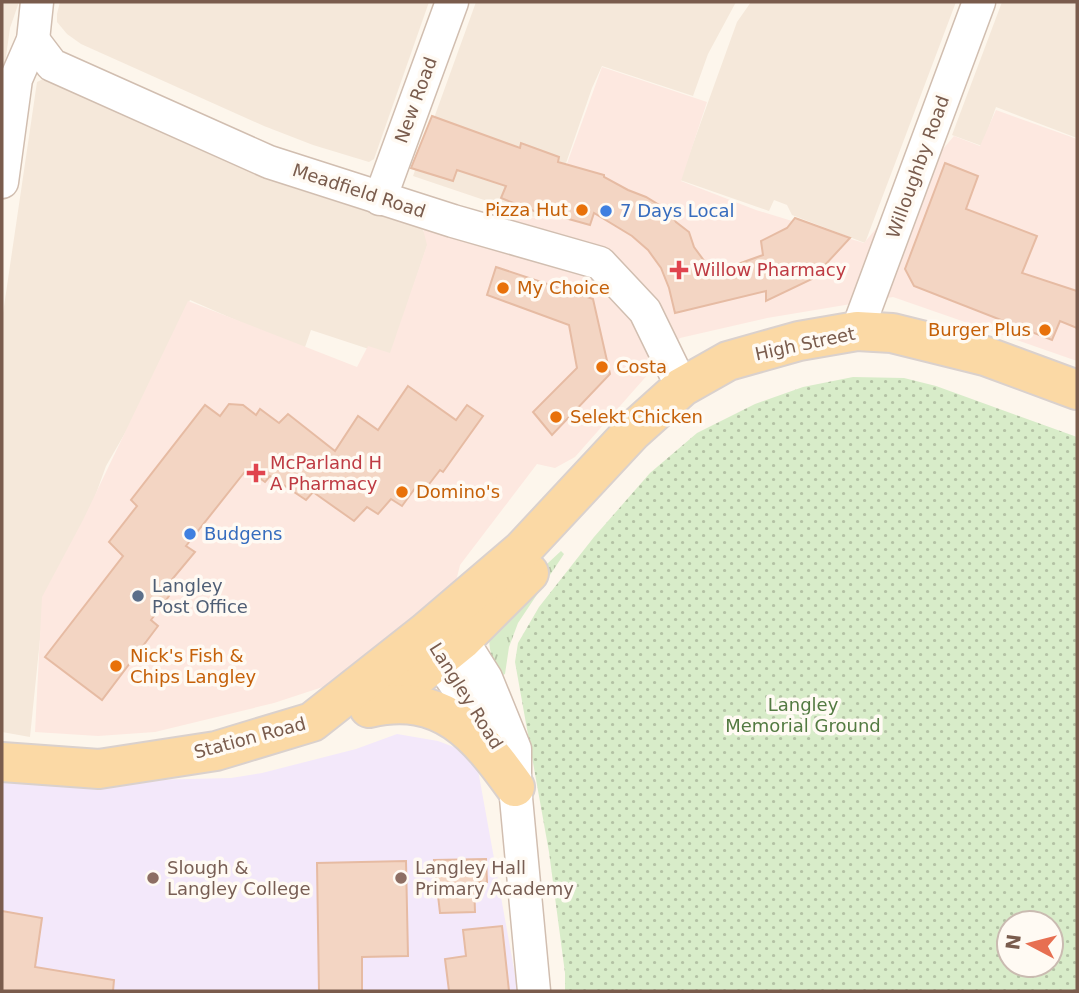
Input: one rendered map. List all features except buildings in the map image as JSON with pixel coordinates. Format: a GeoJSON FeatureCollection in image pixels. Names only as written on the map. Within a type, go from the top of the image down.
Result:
{"type":"FeatureCollection","features":[{"type":"Feature","properties":{"kind":"main road","name":"High Street"},"geometry":{"type":"LineString","coordinates":[[442,643],[561,539],[633,431],[682,387],[728,361],[800,341],[857,331],[892,333],[985,356],[1077,390]]}},
{"type":"Feature","properties":{"kind":"main road"},"geometry":{"type":"LineString","coordinates":[[382,705],[442,643]]}},
{"type":"Feature","properties":{"kind":"main road","name":"Station Road"},"geometry":{"type":"LineString","coordinates":[[2,762],[99,769],[216,751],[312,722],[442,643]]}},
{"type":"Feature","properties":{"kind":"main road"},"geometry":{"type":"LineString","coordinates":[[312,722],[382,705],[402,704],[434,709],[471,732],[489,751],[515,787]]}},
{"type":"Feature","properties":{"kind":"street"},"geometry":{"type":"LineString","coordinates":[[2,182],[16,79],[33,40],[37,2]]}},
{"type":"Feature","properties":{"kind":"street","name":"New Road"},"geometry":{"type":"LineString","coordinates":[[380,199],[452,2]]}},
{"type":"Feature","properties":{"kind":"street","name":"Willoughby Road"},"geometry":{"type":"LineString","coordinates":[[857,331],[979,2]]}},
{"type":"Feature","properties":{"kind":"street","name":"Meadfield Road"},"geometry":{"type":"LineString","coordinates":[[33,40],[52,65],[269,162],[380,199],[600,263],[645,311],[682,387]]}},
{"type":"Feature","properties":{"kind":"street","name":"Langley Road"},"geometry":{"type":"LineString","coordinates":[[442,643],[502,752],[515,787],[534,991]]}},
{"type":"Feature","properties":{"kind":"shaded area"},"geometry":{"type":"Polygon","coordinates":[[[2,2],[19,2],[10,28],[2,85],[2,2]]]}},
{"type":"Feature","properties":{"kind":"shaded area"},"geometry":{"type":"Polygon","coordinates":[[[60,2],[429,2],[374,159],[369,162],[264,126],[81,44],[57,22],[60,2]]]}},
{"type":"Feature","properties":{"kind":"shaded area"},"geometry":{"type":"Polygon","coordinates":[[[476,2],[736,2],[708,54],[693,96],[602,66],[546,221],[413,176],[476,2]]]}},
{"type":"Feature","properties":{"kind":"shaded area"},"geometry":{"type":"Polygon","coordinates":[[[751,2],[956,2],[865,243],[792,215],[787,205],[774,200],[769,211],[680,180],[737,22],[751,2]]]}},
{"type":"Feature","properties":{"kind":"shaded area"},"geometry":{"type":"Polygon","coordinates":[[[1002,2],[1077,2],[1077,138],[996,107],[982,146],[952,135],[1002,2]]]}},
{"type":"Feature","properties":{"kind":"shaded area"},"geometry":{"type":"Polygon","coordinates":[[[602,67],[707,102],[681,181],[756,210],[864,243],[954,136],[980,146],[996,110],[1077,139],[1077,361],[893,297],[767,318],[680,338],[575,457],[555,468],[537,464],[460,565],[455,585],[350,678],[274,703],[155,732],[98,736],[35,732],[42,597],[83,520],[188,301],[357,367],[368,346],[390,353],[427,245],[423,229],[548,216],[602,67]]]}},
{"type":"Feature","properties":{"kind":"shaded area"},"geometry":{"type":"Polygon","coordinates":[[[43,79],[252,172],[293,188],[422,229],[429,240],[390,356],[311,330],[304,350],[190,300],[154,383],[106,466],[75,552],[44,600],[30,737],[2,732],[2,320],[37,82],[43,79]]]}},
{"type":"Feature","properties":{"kind":"shaded area","name":"Slough & Langley College"},"geometry":{"type":"Polygon","coordinates":[[[397,734],[438,741],[459,749],[470,756],[478,770],[518,991],[2,991],[2,776],[148,780],[231,778],[262,773],[356,749],[397,734]]]}},
{"type":"Feature","properties":{"kind":"green space","name":"Langley Memorial Ground"},"geometry":{"type":"Polygon","coordinates":[[[853,377],[904,378],[936,386],[1077,437],[1077,991],[565,991],[549,852],[515,662],[518,643],[539,607],[594,537],[650,473],[697,433],[755,404],[803,387],[853,377]]]}},
{"type":"Feature","properties":{"kind":"green space"},"geometry":{"type":"Polygon","coordinates":[[[561,551],[564,554],[518,623],[509,647],[505,674],[499,677],[489,644],[495,622],[520,589],[561,551]]]}},
{"type":"Feature","properties":{"kind":"place","name":"Pizza Hut"},"geometry":{"type":"Point","coordinates":[582,210]}},
{"type":"Feature","properties":{"kind":"place","name":"7 Days Local"},"geometry":{"type":"Point","coordinates":[606,211]}},
{"type":"Feature","properties":{"kind":"place","name":"Willow Pharmacy"},"geometry":{"type":"Point","coordinates":[679,270]}},
{"type":"Feature","properties":{"kind":"place","name":"My Choice"},"geometry":{"type":"Point","coordinates":[503,288]}},
{"type":"Feature","properties":{"kind":"place","name":"Burger Plus"},"geometry":{"type":"Point","coordinates":[1045,330]}},
{"type":"Feature","properties":{"kind":"place","name":"Costa"},"geometry":{"type":"Point","coordinates":[602,367]}},
{"type":"Feature","properties":{"kind":"place","name":"Selekt Chicken"},"geometry":{"type":"Point","coordinates":[556,417]}},
{"type":"Feature","properties":{"kind":"place","name":"McParland H A Pharmacy"},"geometry":{"type":"Point","coordinates":[256,473]}},
{"type":"Feature","properties":{"kind":"place","name":"Domino's"},"geometry":{"type":"Point","coordinates":[402,492]}},
{"type":"Feature","properties":{"kind":"place","name":"Budgens"},"geometry":{"type":"Point","coordinates":[190,534]}},
{"type":"Feature","properties":{"kind":"place","name":"Langley Post Office"},"geometry":{"type":"Point","coordinates":[138,596]}},
{"type":"Feature","properties":{"kind":"place","name":"Nick's Fish & Chips Langley"},"geometry":{"type":"Point","coordinates":[116,666]}},
{"type":"Feature","properties":{"kind":"place","name":"Slough & Langley College"},"geometry":{"type":"Point","coordinates":[153,878]}},
{"type":"Feature","properties":{"kind":"place","name":"Langley Hall Primary Academy"},"geometry":{"type":"Point","coordinates":[401,878]}}]}
